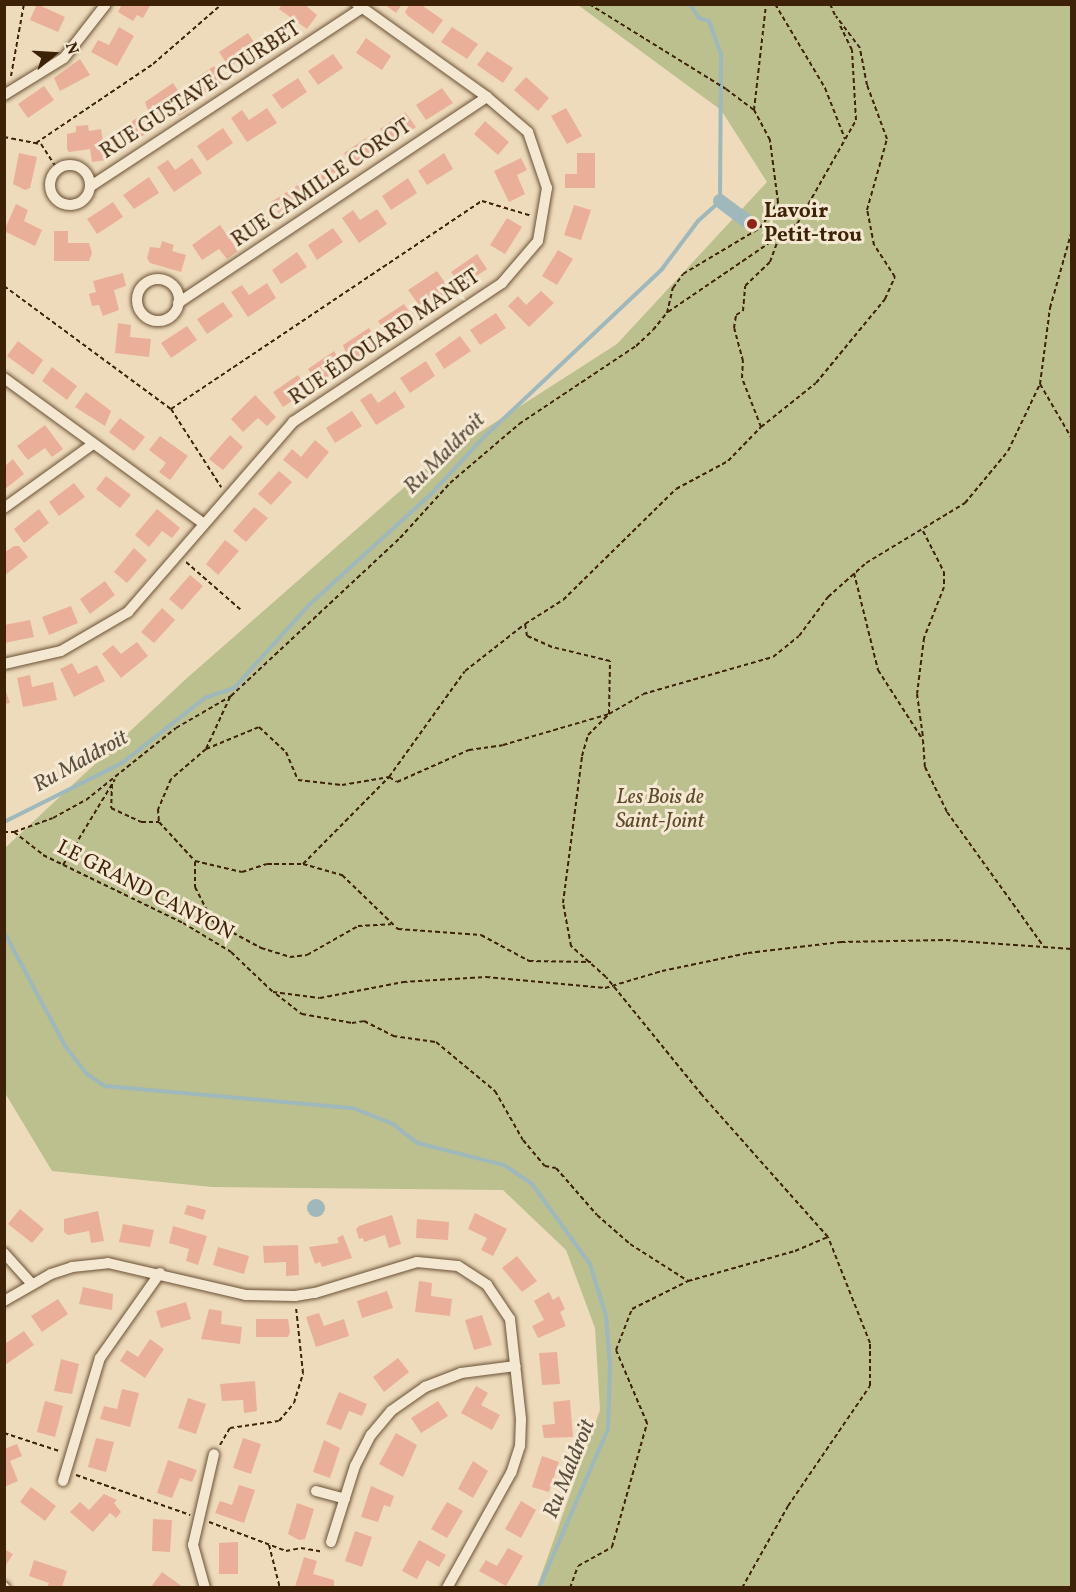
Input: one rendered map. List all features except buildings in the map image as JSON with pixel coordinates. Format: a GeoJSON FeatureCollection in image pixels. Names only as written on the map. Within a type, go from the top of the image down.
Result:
{"type":"FeatureCollection","features":[{"type":"Feature","properties":{"kind":"street"},"geometry":{"type":"LineString","coordinates":[[5,95],[64,58],[101,6]]}},
{"type":"Feature","properties":{"kind":"street","name":"RUE ÉDOUARD MANET"},"geometry":{"type":"LineString","coordinates":[[4,663],[61,651],[128,612],[227,495],[293,422],[502,283],[538,241],[547,188],[528,132],[487,97],[359,6]]}},
{"type":"Feature","properties":{"kind":"street","name":"RUE GUSTAVE COURBET"},"geometry":{"type":"LineString","coordinates":[[91,186],[82,169],[70,165],[57,170],[50,188],[61,204],[81,203],[91,186],[359,6]]}},
{"type":"Feature","properties":{"kind":"street","name":"RUE CAMILLE COROT"},"geometry":{"type":"LineString","coordinates":[[178,303],[487,97]]}},
{"type":"Feature","properties":{"kind":"street"},"geometry":{"type":"LineString","coordinates":[[4,378],[203,523]]}},
{"type":"Feature","properties":{"kind":"street"},"geometry":{"type":"LineString","coordinates":[[4,508],[93,444]]}},
{"type":"Feature","properties":{"kind":"street"},"geometry":{"type":"LineString","coordinates":[[4,1253],[31,1283]]}},
{"type":"Feature","properties":{"kind":"street"},"geometry":{"type":"LineString","coordinates":[[4,1301],[31,1283],[72,1267],[108,1263],[160,1273],[246,1295],[295,1296],[417,1262],[458,1266],[488,1285],[510,1319],[522,1419],[520,1446],[511,1473],[447,1587]]}},
{"type":"Feature","properties":{"kind":"street"},"geometry":{"type":"LineString","coordinates":[[63,1481],[100,1358],[160,1273]]}},
{"type":"Feature","properties":{"kind":"street"},"geometry":{"type":"LineString","coordinates":[[331,1542],[355,1466],[371,1435],[391,1411],[425,1387],[461,1373],[516,1366]]}},
{"type":"Feature","properties":{"kind":"street"},"geometry":{"type":"LineString","coordinates":[[205,1587],[193,1545],[214,1454]]}},
{"type":"Feature","properties":{"kind":"street"},"geometry":{"type":"LineString","coordinates":[[315,1491],[345,1499]]}},
{"type":"Feature","properties":{"kind":"path"},"geometry":{"type":"LineString","coordinates":[[5,95],[24,4]]}},
{"type":"Feature","properties":{"kind":"path"},"geometry":{"type":"LineString","coordinates":[[36,143],[153,64],[222,4]]}},
{"type":"Feature","properties":{"kind":"path"},"geometry":{"type":"LineString","coordinates":[[589,4],[716,85],[726,89],[754,111],[770,140],[778,202],[760,228],[683,274],[673,288],[667,313]]}},
{"type":"Feature","properties":{"kind":"path"},"geometry":{"type":"LineString","coordinates":[[754,111],[766,4]]}},
{"type":"Feature","properties":{"kind":"path"},"geometry":{"type":"LineString","coordinates":[[775,4],[825,87],[845,139]]}},
{"type":"Feature","properties":{"kind":"path"},"geometry":{"type":"LineString","coordinates":[[4,832],[14,832],[53,818],[117,776],[176,728],[231,696],[400,538],[450,483],[519,424],[636,346],[667,313],[797,224],[856,120],[852,50],[830,4]]}},
{"type":"Feature","properties":{"kind":"path"},"geometry":{"type":"LineString","coordinates":[[303,864],[389,777],[465,671],[525,624],[563,600],[676,489],[728,461],[761,427],[816,383],[885,299],[895,277],[874,245],[867,210],[887,139],[867,85],[860,48],[836,16]]}},
{"type":"Feature","properties":{"kind":"path"},"geometry":{"type":"LineString","coordinates":[[4,137],[41,144],[57,170]]}},
{"type":"Feature","properties":{"kind":"path"},"geometry":{"type":"LineString","coordinates":[[171,409],[482,201],[542,219]]}},
{"type":"Feature","properties":{"kind":"path"},"geometry":{"type":"LineString","coordinates":[[591,962],[529,961],[481,935],[432,929],[413,933],[391,924],[342,875],[303,864],[267,864],[242,872],[195,861],[159,822],[158,809],[171,779],[206,749],[259,727],[286,752],[298,780],[342,784],[389,777],[397,782],[469,750],[503,745],[609,714],[643,694],[773,657],[799,636],[828,597],[854,573],[965,503],[1008,451],[1040,384],[1050,308],[1071,230]]}},
{"type":"Feature","properties":{"kind":"path"},"geometry":{"type":"LineString","coordinates":[[761,427],[742,378],[743,361],[734,328],[736,315],[743,311],[745,286],[770,262],[780,235]]}},
{"type":"Feature","properties":{"kind":"path"},"geometry":{"type":"LineString","coordinates":[[4,286],[171,409],[202,463],[227,495]]}},
{"type":"Feature","properties":{"kind":"path"},"geometry":{"type":"LineString","coordinates":[[1040,384],[1071,439]]}},
{"type":"Feature","properties":{"kind":"path"},"geometry":{"type":"LineString","coordinates":[[922,530],[944,572],[944,587],[923,649],[917,694],[925,767],[947,812],[1044,947]]}},
{"type":"Feature","properties":{"kind":"path"},"geometry":{"type":"LineString","coordinates":[[177,554],[241,610]]}},
{"type":"Feature","properties":{"kind":"path"},"geometry":{"type":"LineString","coordinates":[[854,573],[878,670],[923,740]]}},
{"type":"Feature","properties":{"kind":"path"},"geometry":{"type":"LineString","coordinates":[[525,624],[527,636],[552,647],[610,661],[609,714],[588,735],[582,756],[563,903],[571,946],[591,962],[702,1095],[828,1238],[870,1343],[870,1386],[788,1506],[741,1587]]}},
{"type":"Feature","properties":{"kind":"path"},"geometry":{"type":"LineString","coordinates":[[206,749],[231,696]]}},
{"type":"Feature","properties":{"kind":"path"},"geometry":{"type":"LineString","coordinates":[[63,866],[117,776]]}},
{"type":"Feature","properties":{"kind":"path"},"geometry":{"type":"LineString","coordinates":[[112,783],[111,808],[141,822],[159,822]]}},
{"type":"Feature","properties":{"kind":"path","name":"LE GRAND CANYON"},"geometry":{"type":"LineString","coordinates":[[14,832],[63,866],[183,922],[231,952],[273,992],[302,1014],[352,1023],[364,1021],[393,1036],[436,1042],[495,1091],[523,1140],[545,1166],[556,1168],[597,1215],[630,1244],[688,1281]]}},
{"type":"Feature","properties":{"kind":"path"},"geometry":{"type":"LineString","coordinates":[[195,861],[195,887],[213,922],[261,948],[290,957],[307,955],[358,926],[391,924]]}},
{"type":"Feature","properties":{"kind":"path"},"geometry":{"type":"LineString","coordinates":[[273,992],[320,998],[403,982],[486,977],[563,986],[612,986],[748,953],[841,942],[946,940],[1071,949]]}},
{"type":"Feature","properties":{"kind":"path"},"geometry":{"type":"LineString","coordinates":[[570,1587],[578,1566],[612,1546],[647,1423],[616,1350],[632,1309],[688,1281],[795,1251],[828,1238]]}},
{"type":"Feature","properties":{"kind":"path"},"geometry":{"type":"LineString","coordinates":[[214,1454],[230,1428],[279,1420],[294,1403],[303,1372],[295,1296]]}},
{"type":"Feature","properties":{"kind":"path"},"geometry":{"type":"LineString","coordinates":[[4,1432],[70,1455]]}},
{"type":"Feature","properties":{"kind":"path"},"geometry":{"type":"LineString","coordinates":[[269,1545],[280,1587]]}},
{"type":"Feature","properties":{"kind":"green space","name":"Les Bois de Saint-Joint"},"geometry":{"type":"Polygon","coordinates":[[[578,5],[1071,5],[1071,1587],[537,1587],[600,1410],[595,1328],[566,1250],[503,1190],[212,1187],[52,1171],[5,1093],[5,848],[187,678],[432,463],[617,344],[767,182],[721,110],[578,5]]]}},
{"type":"Feature","properties":{"kind":"water"},"geometry":{"type":"Polygon","coordinates":[[[316,1199],[322,1202],[325,1208],[322,1214],[316,1217],[310,1214],[307,1208],[310,1202],[316,1199]]]}},
{"type":"Feature","properties":{"kind":"waterway","name":"Ru Maldroit"},"geometry":{"type":"LineString","coordinates":[[4,822],[122,763],[205,698],[234,688],[309,605],[431,494],[484,437],[662,269],[698,221],[720,201],[721,54],[709,21],[699,18],[690,4]]}},
{"type":"Feature","properties":{"kind":"waterway"},"geometry":{"type":"LineString","coordinates":[[720,201],[748,222]]}},
{"type":"Feature","properties":{"kind":"waterway","name":"Ru Maldroit"},"geometry":{"type":"LineString","coordinates":[[4,932],[65,1046],[87,1074],[105,1086],[353,1108],[393,1124],[417,1143],[504,1165],[532,1184],[590,1264],[606,1316],[610,1365],[608,1429],[539,1588]]}},
{"type":"Feature","properties":{"kind":"place","name":"Lavoir Petit-trou"},"geometry":{"type":"Point","coordinates":[752,224]}}]}
